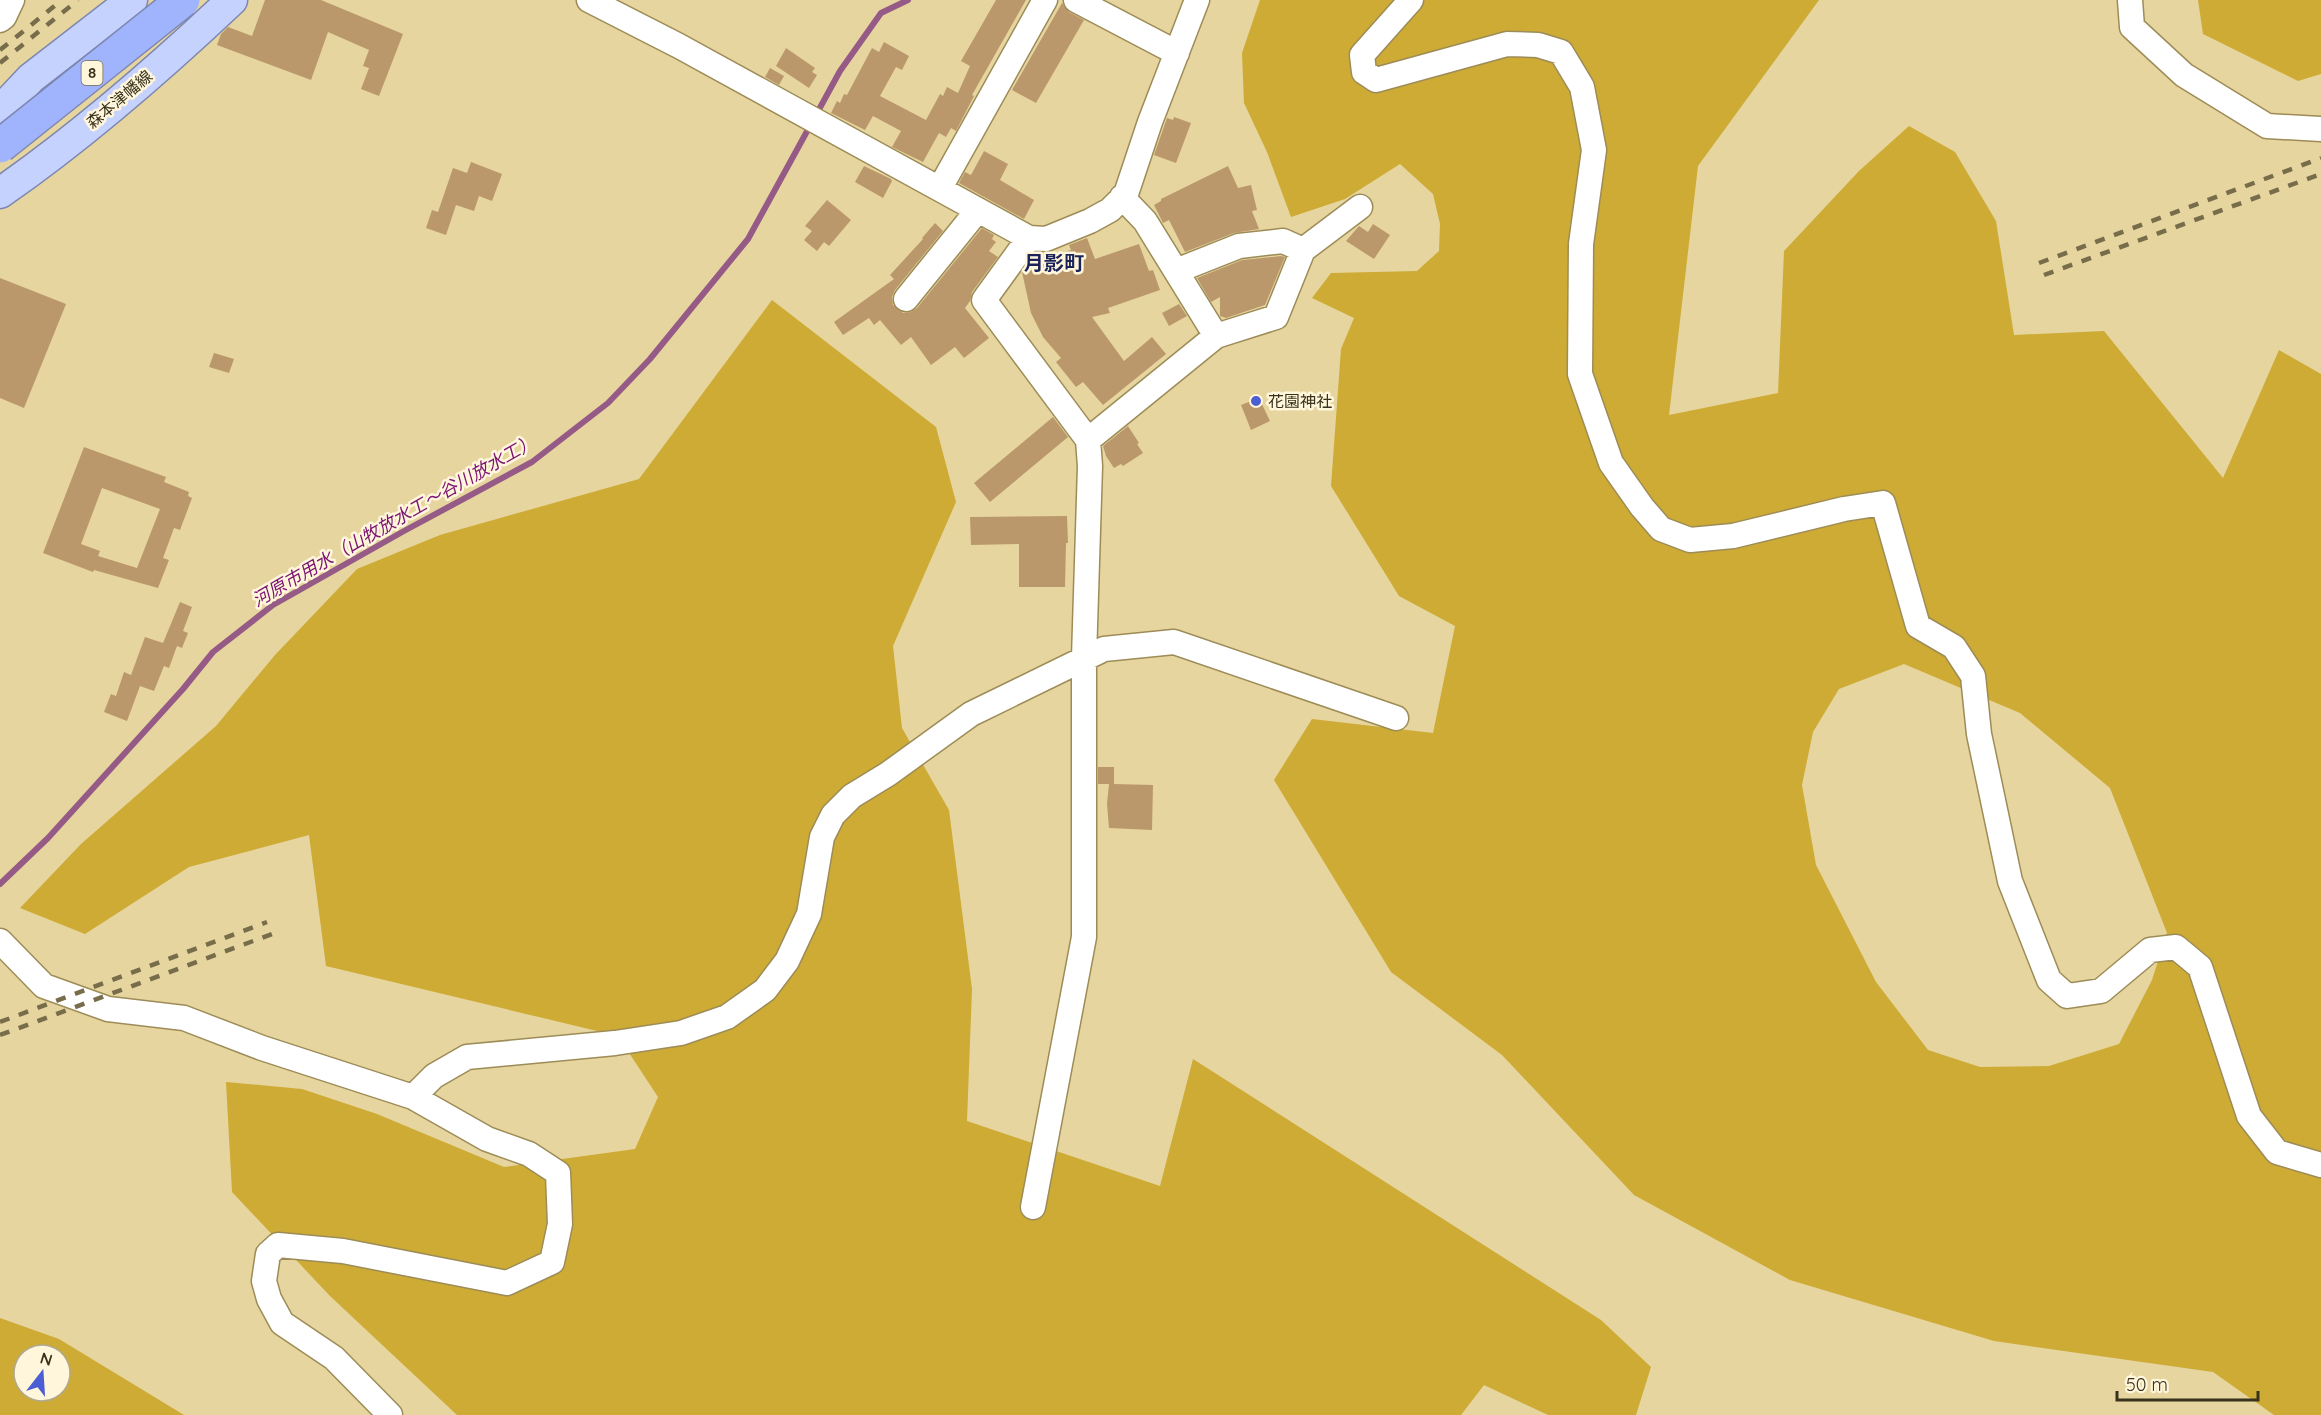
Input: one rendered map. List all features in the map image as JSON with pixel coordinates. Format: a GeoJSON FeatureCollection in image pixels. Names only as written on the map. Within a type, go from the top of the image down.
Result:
{"type":"FeatureCollection","features":[{"type":"Feature","properties":{"kind":"highway","name":"8"},"geometry":{"type":"LineString","coordinates":[[0,147],[183,0]]}},
{"type":"Feature","properties":{"kind":"main road","name":"森本津幡線"},"geometry":{"type":"LineString","coordinates":[[0,193],[34,168],[184,45],[232,0]]}},
{"type":"Feature","properties":{"kind":"main road"},"geometry":{"type":"LineString","coordinates":[[0,111],[31,78],[126,5]]}},
{"type":"Feature","properties":{"kind":"street"},"geometry":{"type":"LineString","coordinates":[[0,20],[4,17],[12,0]]}},
{"type":"Feature","properties":{"kind":"street"},"geometry":{"type":"LineString","coordinates":[[589,0],[814,119],[1029,238],[1046,239],[1110,210],[1126,194],[1150,122],[1197,0]]}},
{"type":"Feature","properties":{"kind":"street"},"geometry":{"type":"LineString","coordinates":[[940,188],[1045,0]]}},
{"type":"Feature","properties":{"kind":"street"},"geometry":{"type":"LineString","coordinates":[[1076,0],[1177,52]]}},
{"type":"Feature","properties":{"kind":"street"},"geometry":{"type":"LineString","coordinates":[[1411,0],[1362,55],[1364,72],[1376,80],[1507,44],[1538,45],[1561,52],[1582,87],[1594,150],[1581,244],[1580,374],[1611,463],[1642,507],[1660,529],[1690,540],[1733,536],[1844,509],[1884,503],[1918,626],[1954,647],[1973,675],[1979,734],[2010,881],[2049,980],[2067,996],[2102,991],[2150,950],[2176,947],[2200,967],[2249,1116],[2277,1152],[2321,1165]]}},
{"type":"Feature","properties":{"kind":"street"},"geometry":{"type":"LineString","coordinates":[[2130,0],[2132,27],[2184,75],[2267,126],[2321,129]]}},
{"type":"Feature","properties":{"kind":"street"},"geometry":{"type":"LineString","coordinates":[[126,5],[184,45]]}},
{"type":"Feature","properties":{"kind":"street"},"geometry":{"type":"LineString","coordinates":[[1122,197],[1145,221],[1216,336]]}},
{"type":"Feature","properties":{"kind":"street"},"geometry":{"type":"LineString","coordinates":[[1088,440],[1216,336],[1276,317],[1303,250],[1360,207]]}},
{"type":"Feature","properties":{"kind":"street"},"geometry":{"type":"LineString","coordinates":[[906,299],[978,210]]}},
{"type":"Feature","properties":{"kind":"street"},"geometry":{"type":"LineString","coordinates":[[1029,238],[984,300],[1088,440],[1090,466],[1084,658],[1084,936],[1033,1207]]}},
{"type":"Feature","properties":{"kind":"street"},"geometry":{"type":"LineString","coordinates":[[1176,271],[1239,246],[1283,241],[1303,250]]}},
{"type":"Feature","properties":{"kind":"street"},"geometry":{"type":"LineString","coordinates":[[413,1097],[434,1076],[467,1057],[615,1043],[681,1033],[727,1017],[765,990],[787,961],[809,914],[822,837],[833,814],[852,796],[888,774],[971,714],[1104,649],[1174,642],[1396,718]]}},
{"type":"Feature","properties":{"kind":"street"},"geometry":{"type":"LineString","coordinates":[[0,941],[44,986],[108,1009],[184,1018],[262,1048],[413,1097],[487,1139],[529,1154],[558,1173],[560,1224],[552,1262],[507,1283],[323,1249],[278,1245],[268,1254],[264,1281],[269,1299],[282,1323],[334,1358],[390,1415]]}},
{"type":"Feature","properties":{"kind":"shaded area"},"geometry":{"type":"Polygon","coordinates":[[[1260,0],[1819,0],[1698,166],[1669,415],[1778,393],[1784,251],[1859,171],[1909,126],[1955,152],[1996,221],[2014,335],[2104,331],[2223,478],[2279,350],[2321,374],[2321,1415],[2274,1415],[2213,1372],[1994,1341],[1790,1280],[1634,1195],[1502,1055],[1391,972],[1274,780],[1312,719],[1433,733],[1455,626],[1399,596],[1331,486],[1341,349],[1354,318],[1312,298],[1331,273],[1417,271],[1439,251],[1440,224],[1433,194],[1400,164],[1345,199],[1291,217],[1267,152],[1244,103],[1242,53],[1260,0]],[[1904,664],[1839,689],[1813,732],[1802,785],[1816,865],[1876,982],[1928,1050],[1980,1067],[2049,1066],[2119,1044],[2152,980],[2167,933],[2110,788],[2020,713],[1904,664]]]}},
{"type":"Feature","properties":{"kind":"shaded area"},"geometry":{"type":"Polygon","coordinates":[[[2198,0],[2321,0],[2321,74],[2298,81],[2203,34],[2198,0]]]}},
{"type":"Feature","properties":{"kind":"shaded area"},"geometry":{"type":"Polygon","coordinates":[[[772,300],[936,427],[956,502],[893,646],[902,728],[949,810],[972,989],[967,1121],[1160,1186],[1193,1059],[1601,1320],[1651,1367],[1636,1415],[1548,1415],[1484,1385],[1461,1415],[457,1415],[330,1296],[232,1192],[226,1082],[302,1089],[377,1114],[504,1167],[635,1149],[658,1097],[618,1036],[326,966],[309,835],[189,867],[85,934],[20,908],[81,844],[216,726],[275,655],[357,569],[440,535],[639,479],[772,300]]]}},
{"type":"Feature","properties":{"kind":"shaded area"},"geometry":{"type":"Polygon","coordinates":[[[0,1318],[66,1343],[12,1343],[12,1403],[72,1403],[72,1347],[184,1415],[0,1415],[0,1318]]]}},
{"type":"Feature","properties":{"kind":"building"},"geometry":{"type":"Polygon","coordinates":[[[265,0],[321,0],[403,34],[379,96],[361,89],[369,68],[363,66],[369,50],[328,32],[311,80],[217,45],[221,34],[228,27],[252,36],[265,0]]]}},
{"type":"Feature","properties":{"kind":"building"},"geometry":{"type":"Polygon","coordinates":[[[996,0],[1026,0],[972,95],[974,96],[956,131],[951,128],[946,137],[939,133],[923,162],[892,147],[901,131],[873,116],[865,130],[831,113],[837,101],[840,103],[844,94],[847,95],[872,48],[879,52],[884,42],[909,56],[902,70],[896,67],[880,96],[926,120],[940,94],[943,96],[947,87],[958,93],[970,66],[961,61],[996,0]]]}},
{"type":"Feature","properties":{"kind":"building"},"geometry":{"type":"Polygon","coordinates":[[[1062,3],[1069,12],[1084,20],[1036,103],[1012,90],[1062,3]]]}},
{"type":"Feature","properties":{"kind":"building"},"geometry":{"type":"Polygon","coordinates":[[[786,48],[815,68],[812,72],[817,75],[809,88],[776,66],[786,48]]]}},
{"type":"Feature","properties":{"kind":"building"},"geometry":{"type":"Polygon","coordinates":[[[770,68],[784,76],[779,85],[765,77],[770,68]]]}},
{"type":"Feature","properties":{"kind":"building"},"geometry":{"type":"Polygon","coordinates":[[[1174,117],[1191,123],[1176,163],[1154,155],[1167,118],[1173,120],[1174,117]]]}},
{"type":"Feature","properties":{"kind":"building"},"geometry":{"type":"Polygon","coordinates":[[[984,151],[1008,164],[1000,180],[1034,200],[1024,219],[959,183],[965,172],[971,175],[984,151]]]}},
{"type":"Feature","properties":{"kind":"building"},"geometry":{"type":"Polygon","coordinates":[[[471,162],[502,174],[492,201],[479,196],[474,211],[456,205],[446,235],[426,228],[432,210],[438,212],[453,168],[467,173],[471,162]]]}},
{"type":"Feature","properties":{"kind":"building"},"geometry":{"type":"Polygon","coordinates":[[[864,166],[891,179],[883,198],[855,182],[864,166]]]}},
{"type":"Feature","properties":{"kind":"building"},"geometry":{"type":"Polygon","coordinates":[[[1228,166],[1238,188],[1251,185],[1257,210],[1252,211],[1259,229],[1234,233],[1185,252],[1169,220],[1163,223],[1154,205],[1161,199],[1228,166]]]}},
{"type":"Feature","properties":{"kind":"building"},"geometry":{"type":"Polygon","coordinates":[[[827,200],[851,220],[829,246],[824,242],[817,251],[804,240],[812,231],[805,226],[827,200]]]}},
{"type":"Feature","properties":{"kind":"building"},"geometry":{"type":"Polygon","coordinates":[[[935,223],[943,231],[895,290],[892,297],[893,305],[903,313],[917,308],[982,228],[994,235],[992,239],[996,242],[989,251],[998,257],[972,292],[965,308],[989,338],[964,358],[955,347],[931,365],[911,337],[901,345],[880,320],[874,325],[869,318],[843,335],[834,322],[894,279],[890,275],[935,223]]]}},
{"type":"Feature","properties":{"kind":"building"},"geometry":{"type":"Polygon","coordinates":[[[1373,224],[1390,235],[1374,259],[1346,241],[1359,226],[1368,232],[1373,224]]]}},
{"type":"Feature","properties":{"kind":"building"},"geometry":{"type":"Polygon","coordinates":[[[1087,238],[1095,259],[1139,244],[1149,271],[1153,270],[1160,290],[1108,308],[1110,313],[1092,317],[1124,361],[1152,337],[1166,354],[1103,405],[1083,382],[1076,387],[1056,362],[1061,358],[1043,337],[1031,313],[1022,272],[1029,262],[1071,250],[1069,245],[1087,238]]]}},
{"type":"Feature","properties":{"kind":"building"},"geometry":{"type":"Polygon","coordinates":[[[1285,257],[1265,305],[1226,318],[1220,316],[1220,297],[1211,302],[1197,278],[1242,260],[1285,257]]]}},
{"type":"Feature","properties":{"kind":"building"},"geometry":{"type":"Polygon","coordinates":[[[0,278],[66,304],[24,408],[0,398],[0,278]]]}},
{"type":"Feature","properties":{"kind":"building"},"geometry":{"type":"Polygon","coordinates":[[[1179,304],[1187,316],[1169,326],[1162,313],[1179,304]]]}},
{"type":"Feature","properties":{"kind":"building"},"geometry":{"type":"Polygon","coordinates":[[[214,353],[234,359],[229,373],[209,367],[214,353]]]}},
{"type":"Feature","properties":{"kind":"building"},"geometry":{"type":"Polygon","coordinates":[[[1259,398],[1270,421],[1251,430],[1241,405],[1259,398]]]}},
{"type":"Feature","properties":{"kind":"building"},"geometry":{"type":"Polygon","coordinates":[[[1053,417],[1068,437],[990,502],[974,483],[1053,417]]]}},
{"type":"Feature","properties":{"kind":"building"},"geometry":{"type":"Polygon","coordinates":[[[1128,426],[1143,453],[1123,466],[1121,464],[1114,468],[1103,446],[1128,426]]]}},
{"type":"Feature","properties":{"kind":"building"},"geometry":{"type":"Polygon","coordinates":[[[84,447],[166,477],[164,482],[189,492],[188,496],[192,498],[180,530],[174,528],[163,558],[169,560],[158,588],[94,570],[93,572],[43,553],[84,447]],[[102,488],[81,544],[100,551],[98,556],[137,568],[160,509],[102,488]]]}},
{"type":"Feature","properties":{"kind":"building"},"geometry":{"type":"Polygon","coordinates":[[[1067,516],[1065,587],[1019,587],[1019,544],[971,545],[970,517],[1067,516]]]}},
{"type":"Feature","properties":{"kind":"building"},"geometry":{"type":"Polygon","coordinates":[[[180,602],[192,607],[183,631],[188,633],[182,648],[177,646],[169,668],[164,666],[154,691],[140,686],[127,721],[104,712],[111,694],[116,696],[124,672],[131,675],[145,637],[163,643],[180,602]]]}},
{"type":"Feature","properties":{"kind":"building"},"geometry":{"type":"Polygon","coordinates":[[[1098,767],[1114,767],[1114,784],[1153,785],[1152,830],[1109,828],[1107,804],[1109,784],[1098,784],[1098,767]]]}},
{"type":"Feature","properties":{"kind":"waterway","name":"河原市用水（山牧放水工～谷川放水工）"},"geometry":{"type":"LineString","coordinates":[[816,115],[840,71],[881,13],[908,0]]}},
{"type":"Feature","properties":{"kind":"waterway","name":"河原市用水（山牧放水工～谷川放水工）"},"geometry":{"type":"LineString","coordinates":[[0,884],[48,838],[183,689],[213,652],[273,605],[532,462],[608,403],[650,359],[748,239],[811,124]]}},
{"type":"Feature","properties":{"kind":"railway"},"geometry":{"type":"LineString","coordinates":[[0,50],[62,0]]}},
{"type":"Feature","properties":{"kind":"railway"},"geometry":{"type":"LineString","coordinates":[[0,63],[78,0]]}},
{"type":"Feature","properties":{"kind":"railway"},"geometry":{"type":"LineString","coordinates":[[2039,263],[2321,158]]}},
{"type":"Feature","properties":{"kind":"railway"},"geometry":{"type":"LineString","coordinates":[[2044,275],[2321,174]]}},
{"type":"Feature","properties":{"kind":"railway"},"geometry":{"type":"LineString","coordinates":[[0,1022],[267,922]]}},
{"type":"Feature","properties":{"kind":"railway"},"geometry":{"type":"LineString","coordinates":[[0,1035],[272,934]]}},
{"type":"Feature","properties":{"kind":"place","name":"花園神社"},"geometry":{"type":"Point","coordinates":[1256,401]}},
{"type":"Feature","properties":{"kind":"district","name":"月影町"},"geometry":{"type":"Point","coordinates":[1054,263]}}]}
